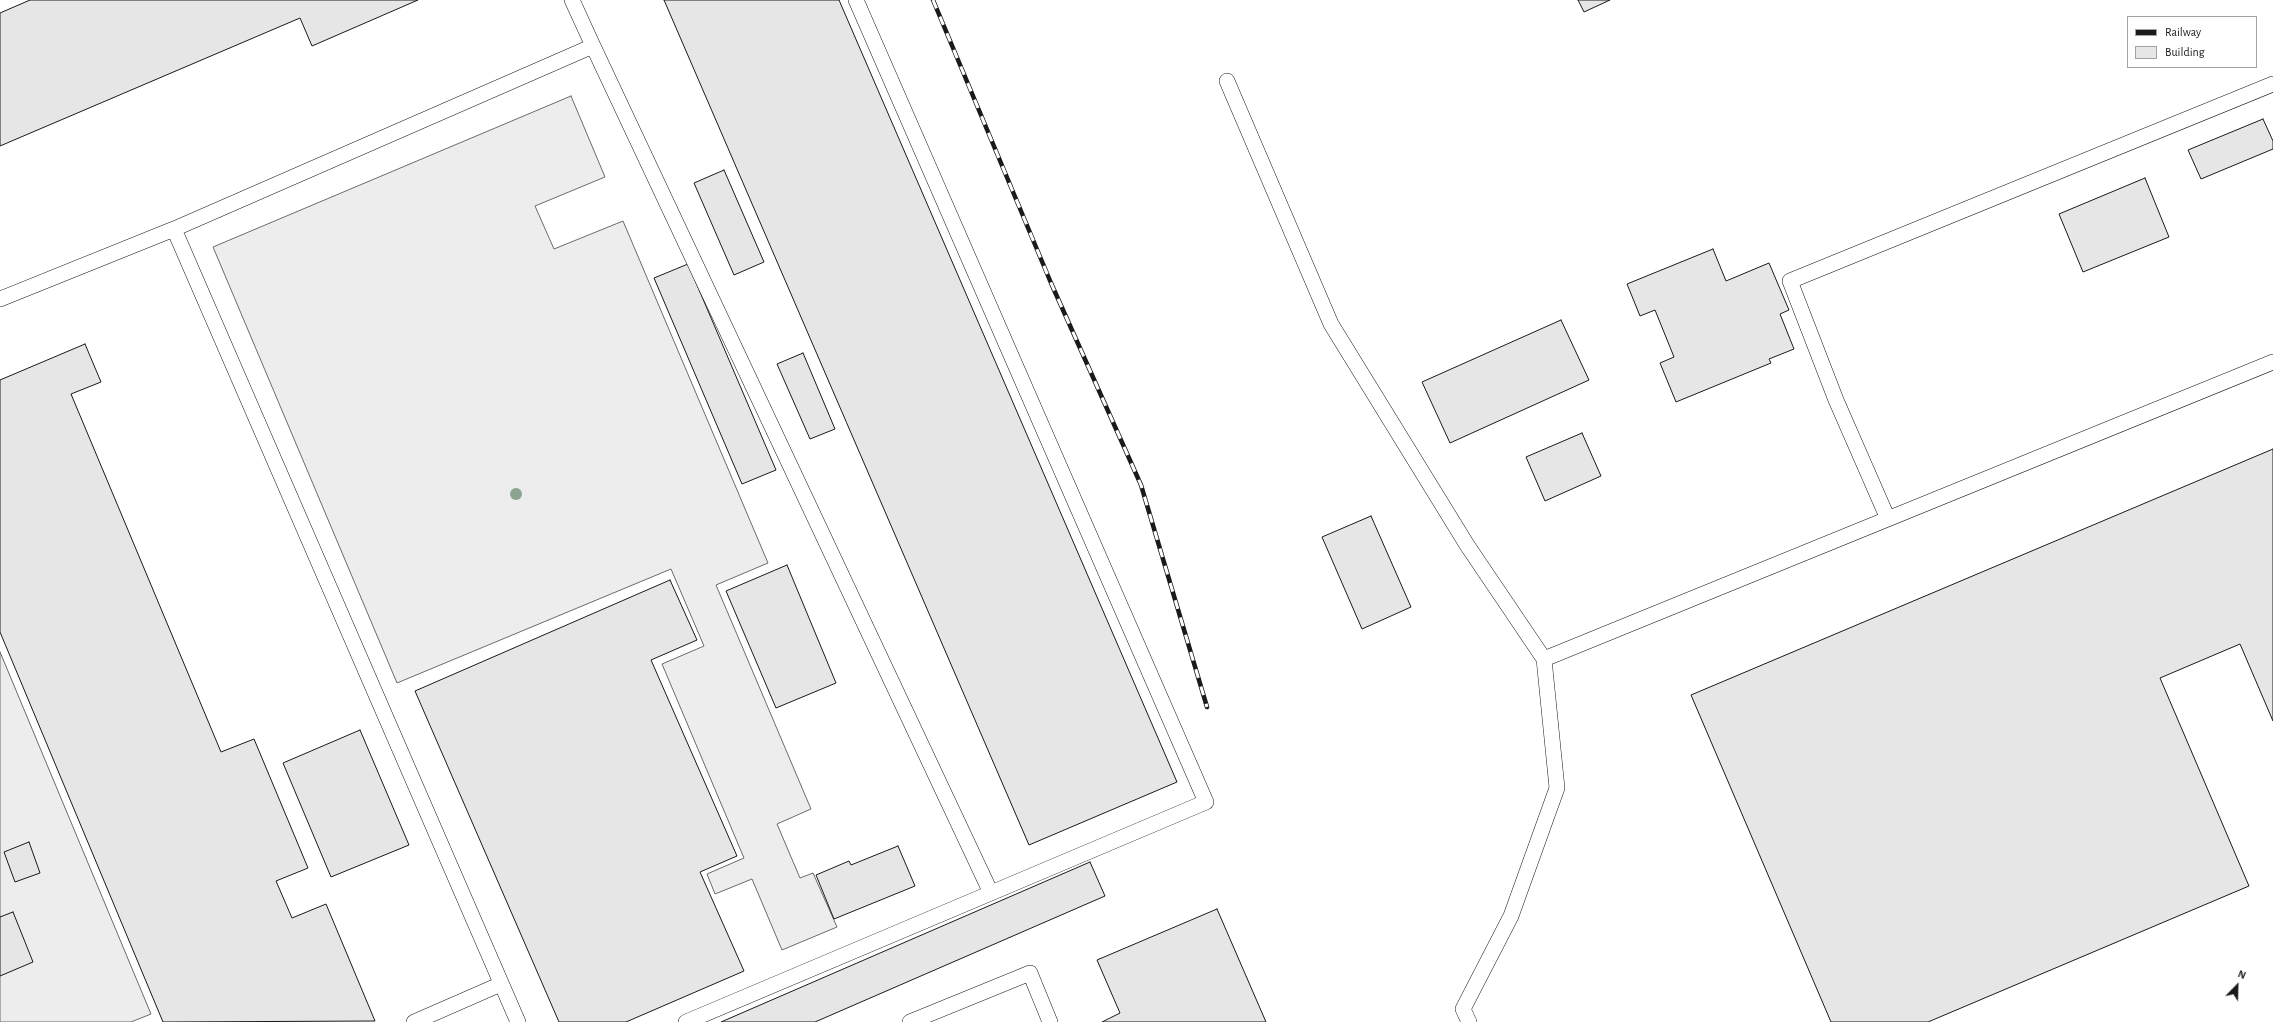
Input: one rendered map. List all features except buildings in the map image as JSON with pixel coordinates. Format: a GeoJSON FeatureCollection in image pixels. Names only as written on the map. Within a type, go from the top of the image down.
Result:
{"type":"FeatureCollection","features":[{"type":"Feature","properties":{"kind":"lane"},"geometry":{"type":"LineString","coordinates":[[572,0],[991,893]]}},
{"type":"Feature","properties":{"kind":"lane"},"geometry":{"type":"LineString","coordinates":[[686,1022],[1206,802],[856,0]]}},
{"type":"Feature","properties":{"kind":"lane"},"geometry":{"type":"LineString","coordinates":[[0,299],[174,229],[593,46]]}},
{"type":"Feature","properties":{"kind":"lane"},"geometry":{"type":"LineString","coordinates":[[1227,81],[1331,324],[1467,545],[1544,659],[1556,788],[1511,916],[1463,1009],[1469,1022]]}},
{"type":"Feature","properties":{"kind":"lane"},"geometry":{"type":"LineString","coordinates":[[1888,520],[1836,400],[1790,281],[2273,84]]}},
{"type":"Feature","properties":{"kind":"lane"},"geometry":{"type":"LineString","coordinates":[[174,229],[518,1022]]}},
{"type":"Feature","properties":{"kind":"lane"},"geometry":{"type":"LineString","coordinates":[[1544,659],[2273,362]]}},
{"type":"Feature","properties":{"kind":"lane"},"geometry":{"type":"LineString","coordinates":[[910,1022],[1030,973],[1050,1022]]}},
{"type":"Feature","properties":{"kind":"lane"},"geometry":{"type":"LineString","coordinates":[[414,1022],[501,984]]}},
{"type":"Feature","properties":{"kind":"shaded area"},"geometry":{"type":"Polygon","coordinates":[[[571,96],[605,177],[535,206],[554,249],[623,221],[768,563],[716,585],[811,809],[777,824],[800,878],[813,873],[837,927],[782,950],[752,879],[715,894],[707,874],[744,858],[662,664],[704,646],[671,569],[397,683],[213,247],[571,96]]]}},
{"type":"Feature","properties":{"kind":"shaded area"},"geometry":{"type":"Polygon","coordinates":[[[0,652],[151,1014],[131,1022],[0,1022],[0,652]]]}},
{"type":"Feature","properties":{"kind":"railway"},"geometry":{"type":"LineString","coordinates":[[933,0],[1051,283],[1141,485],[1207,707]]}}]}
